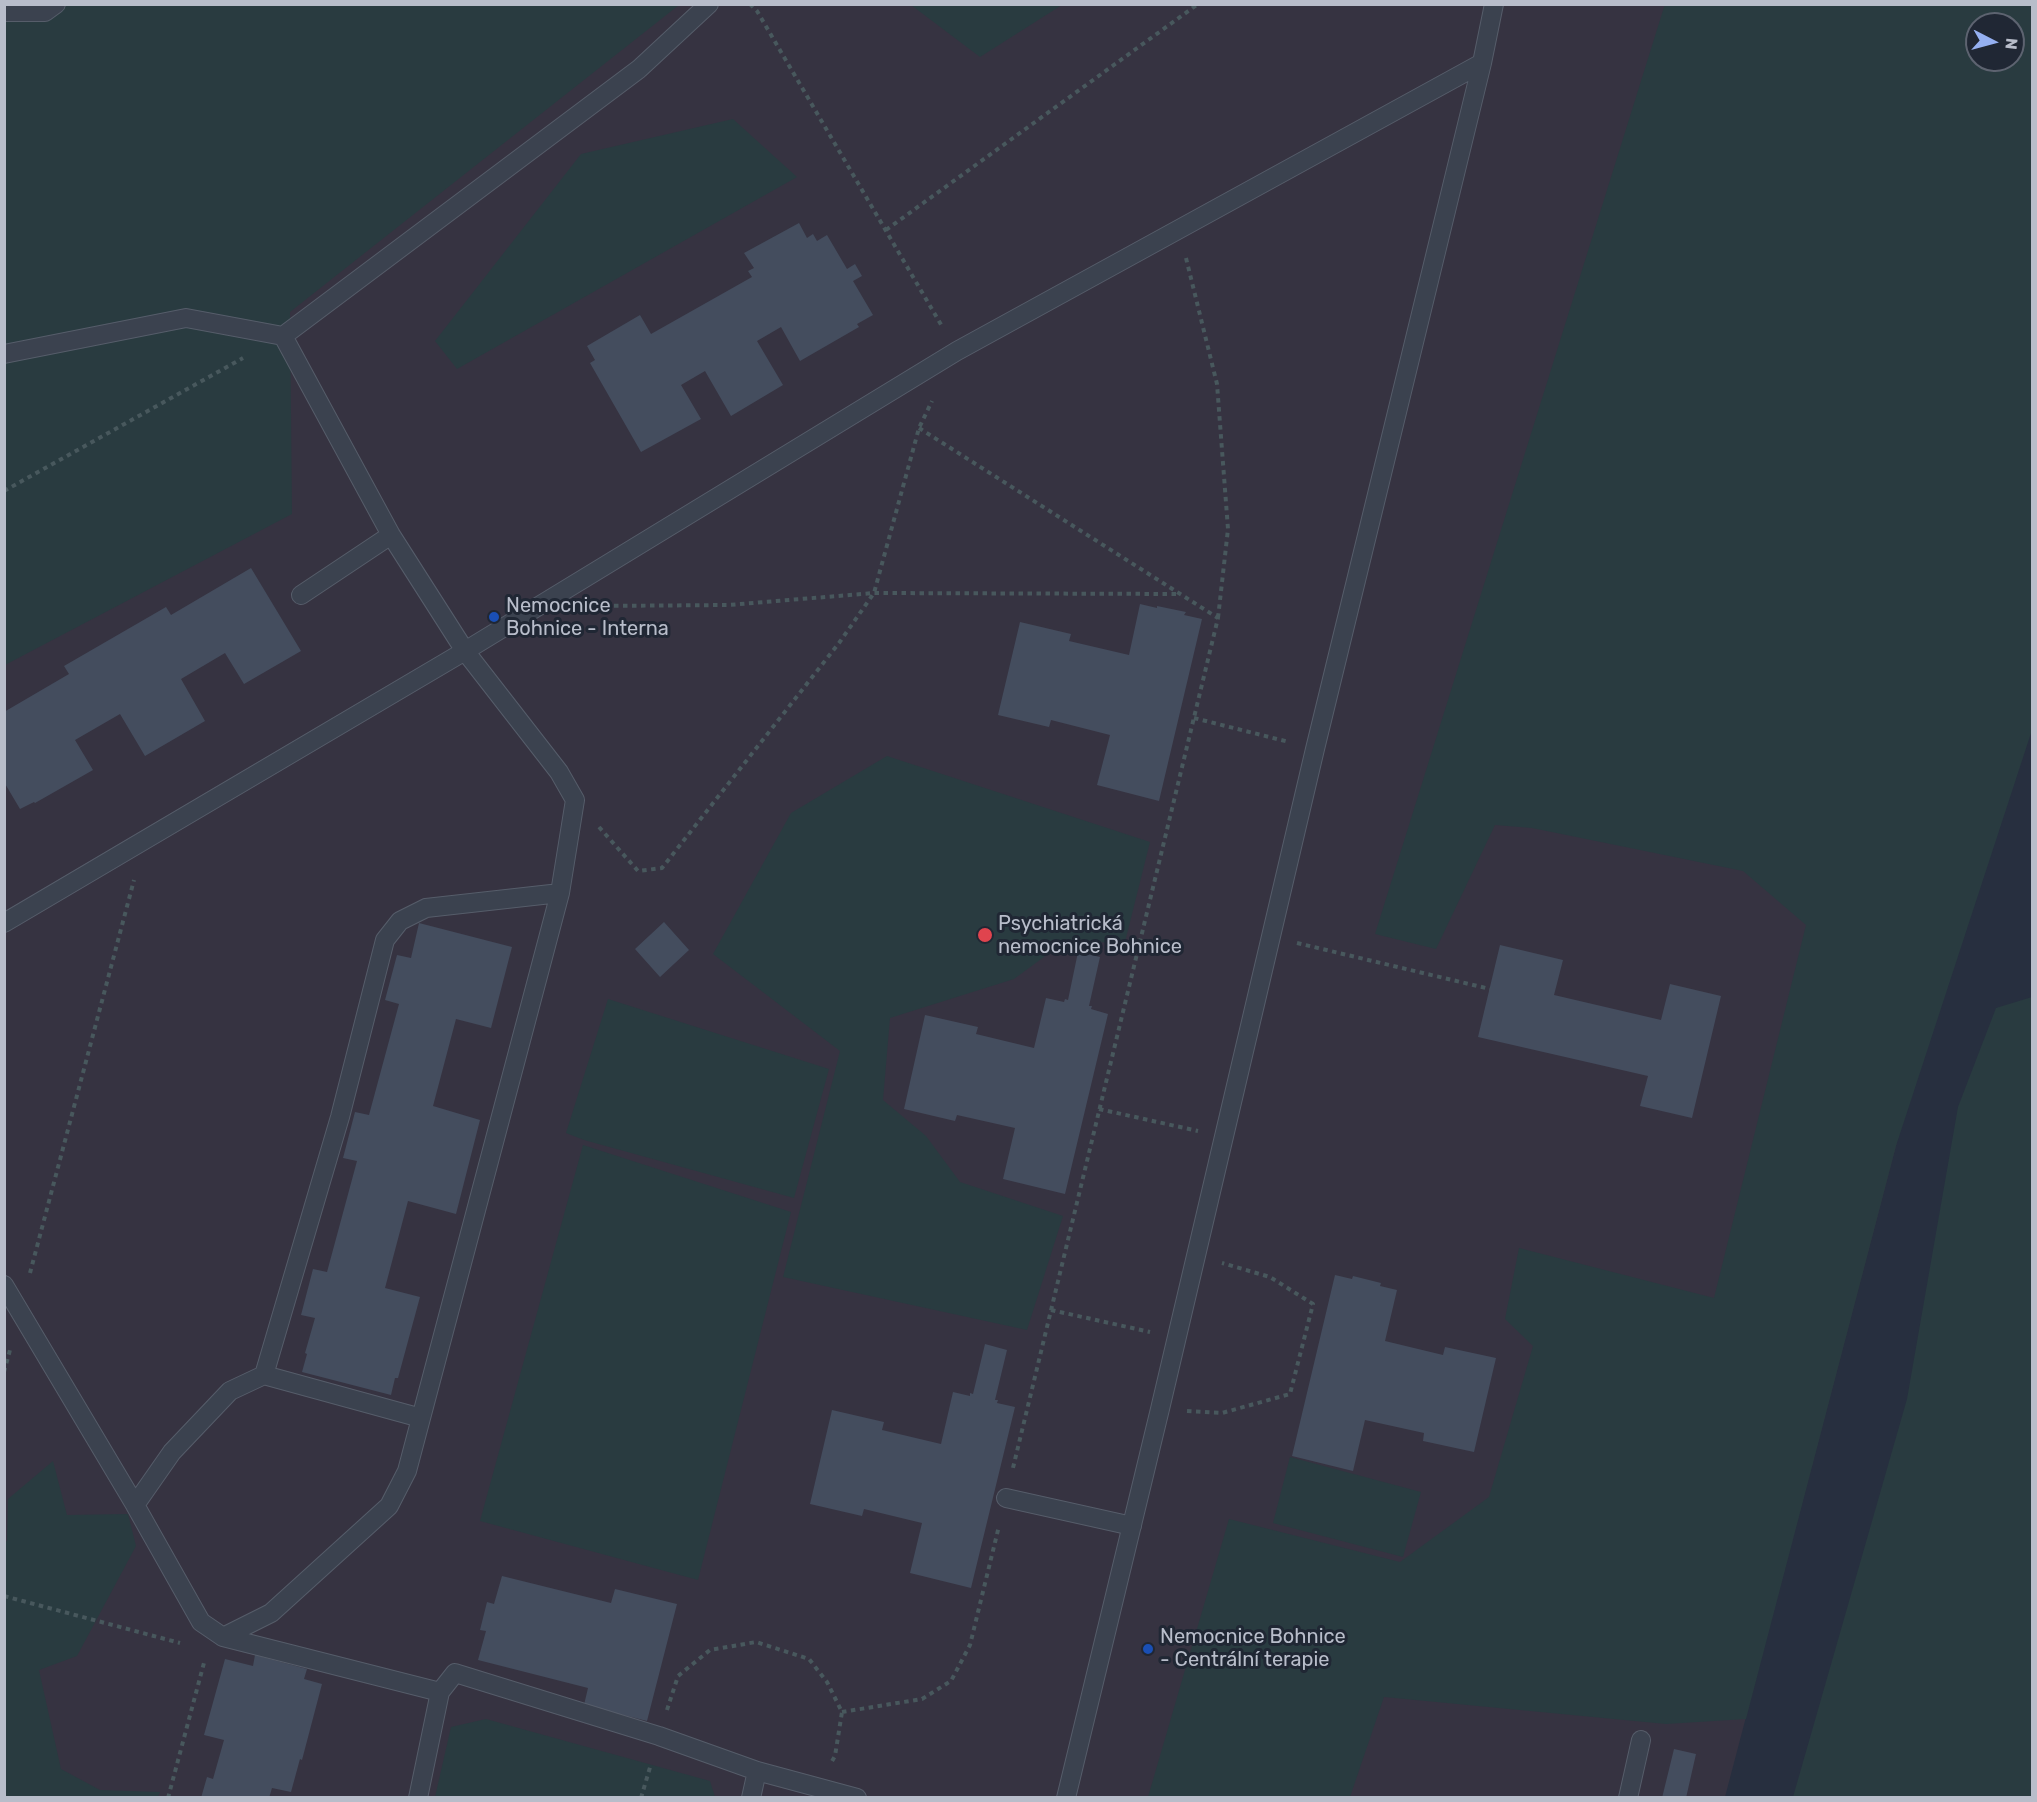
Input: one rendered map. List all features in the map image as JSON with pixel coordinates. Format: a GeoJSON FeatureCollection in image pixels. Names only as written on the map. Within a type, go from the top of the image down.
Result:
{"type":"FeatureCollection","features":[{"type":"Feature","properties":{"kind":"lane"},"geometry":{"type":"LineString","coordinates":[[4,12],[45,12],[56,4]]}},
{"type":"Feature","properties":{"kind":"lane"},"geometry":{"type":"LineString","coordinates":[[4,354],[186,318],[283,336],[639,69],[709,4]]}},
{"type":"Feature","properties":{"kind":"lane"},"geometry":{"type":"LineString","coordinates":[[1066,1797],[1177,1338],[1315,749],[1482,63],[1494,4]]}},
{"type":"Feature","properties":{"kind":"lane"},"geometry":{"type":"LineString","coordinates":[[4,923],[465,651],[957,351],[1482,63]]}},
{"type":"Feature","properties":{"kind":"lane"},"geometry":{"type":"LineString","coordinates":[[223,1637],[271,1613],[389,1506],[407,1471],[560,893],[575,800],[559,772],[465,651],[391,535],[283,336]]}},
{"type":"Feature","properties":{"kind":"lane"},"geometry":{"type":"LineString","coordinates":[[302,595],[391,535]]}},
{"type":"Feature","properties":{"kind":"lane"},"geometry":{"type":"LineString","coordinates":[[264,1376],[340,1117],[385,940],[400,921],[426,908],[560,893]]}},
{"type":"Feature","properties":{"kind":"lane"},"geometry":{"type":"LineString","coordinates":[[4,1285],[12,1313],[135,1505],[201,1622],[223,1637],[440,1692]]}},
{"type":"Feature","properties":{"kind":"lane"},"geometry":{"type":"LineString","coordinates":[[135,1505],[172,1452],[230,1391],[264,1376],[421,1418]]}},
{"type":"Feature","properties":{"kind":"lane"},"geometry":{"type":"LineString","coordinates":[[1006,1498],[1132,1526]]}},
{"type":"Feature","properties":{"kind":"lane"},"geometry":{"type":"LineString","coordinates":[[418,1797],[440,1692],[455,1673],[659,1736],[757,1771],[857,1797]]}},
{"type":"Feature","properties":{"kind":"lane"},"geometry":{"type":"LineString","coordinates":[[1628,1797],[1641,1740]]}},
{"type":"Feature","properties":{"kind":"lane"},"geometry":{"type":"LineString","coordinates":[[751,1797],[757,1771]]}},
{"type":"Feature","properties":{"kind":"path"},"geometry":{"type":"LineString","coordinates":[[750,4],[757,11],[957,351]]}},
{"type":"Feature","properties":{"kind":"path"},"geometry":{"type":"LineString","coordinates":[[886,230],[1198,4]]}},
{"type":"Feature","properties":{"kind":"path"},"geometry":{"type":"LineString","coordinates":[[842,1712],[922,1698],[951,1681],[970,1645],[1218,618],[1228,529],[1217,384],[1179,229]]}},
{"type":"Feature","properties":{"kind":"path"},"geometry":{"type":"LineString","coordinates":[[4,491],[283,336]]}},
{"type":"Feature","properties":{"kind":"path"},"geometry":{"type":"LineString","coordinates":[[575,800],[638,871],[662,868],[839,643],[874,593],[919,428],[933,399]]}},
{"type":"Feature","properties":{"kind":"path"},"geometry":{"type":"LineString","coordinates":[[919,428],[1218,618]]}},
{"type":"Feature","properties":{"kind":"path"},"geometry":{"type":"LineString","coordinates":[[585,607],[728,605],[874,593],[1180,594]]}},
{"type":"Feature","properties":{"kind":"path"},"geometry":{"type":"LineString","coordinates":[[1194,718],[1315,749]]}},
{"type":"Feature","properties":{"kind":"path"},"geometry":{"type":"LineString","coordinates":[[4,1372],[12,1313],[144,840]]}},
{"type":"Feature","properties":{"kind":"path"},"geometry":{"type":"LineString","coordinates":[[1293,954],[1296,942],[1490,990]]}},
{"type":"Feature","properties":{"kind":"path"},"geometry":{"type":"LineString","coordinates":[[1099,1109],[1224,1136]]}},
{"type":"Feature","properties":{"kind":"path"},"geometry":{"type":"LineString","coordinates":[[1188,1400],[1185,1411],[1221,1413],[1290,1394],[1313,1305],[1270,1277],[1196,1255]]}},
{"type":"Feature","properties":{"kind":"path"},"geometry":{"type":"LineString","coordinates":[[1051,1310],[1177,1338]]}},
{"type":"Feature","properties":{"kind":"path"},"geometry":{"type":"LineString","coordinates":[[4,1596],[207,1651]]}},
{"type":"Feature","properties":{"kind":"path"},"geometry":{"type":"LineString","coordinates":[[168,1797],[207,1651],[223,1637]]}},
{"type":"Feature","properties":{"kind":"path"},"geometry":{"type":"LineString","coordinates":[[641,1797],[678,1676],[710,1650],[756,1642],[809,1659],[827,1682],[842,1712],[835,1756],[819,1788]]}},
{"type":"Feature","properties":{"kind":"shaded area"},"geometry":{"type":"Polygon","coordinates":[[[1665,4],[2032,5],[2032,730],[1896,1146],[1746,1719],[1666,1724],[1384,1697],[1350,1797],[1148,1797],[1229,1519],[1400,1562],[1489,1497],[1533,1346],[1505,1319],[1519,1248],[1714,1298],[1806,925],[1743,871],[1532,828],[1495,825],[1436,949],[1375,934],[1665,4]]]}},
{"type":"Feature","properties":{"kind":"shaded area"},"geometry":{"type":"Polygon","coordinates":[[[4,5],[679,5],[290,312],[292,514],[5,665],[4,5]]]}},
{"type":"Feature","properties":{"kind":"shaded area","name":"Psychiatrická nemocnice Bohnice"},"geometry":{"type":"Polygon","coordinates":[[[5,5],[2032,5],[2025,64],[2025,12],[1965,12],[1965,72],[2024,72],[1897,1142],[1725,1797],[5,1798],[5,5]]]}},
{"type":"Feature","properties":{"kind":"shaded area"},"geometry":{"type":"Polygon","coordinates":[[[911,5],[1062,5],[980,57],[911,5]]]}},
{"type":"Feature","properties":{"kind":"shaded area"},"geometry":{"type":"Polygon","coordinates":[[[733,119],[797,177],[457,369],[435,341],[581,154],[733,119]]]}},
{"type":"Feature","properties":{"kind":"shaded area"},"geometry":{"type":"Polygon","coordinates":[[[887,756],[1150,842],[1125,942],[1063,943],[1014,979],[890,1018],[883,1100],[926,1136],[960,1182],[1063,1216],[1027,1330],[783,1277],[840,1051],[713,954],[791,813],[887,756]]]}},
{"type":"Feature","properties":{"kind":"shaded area"},"geometry":{"type":"Polygon","coordinates":[[[2032,997],[2032,1797],[1793,1797],[1907,1399],[1958,1107],[1996,1008],[2032,997]]]}},
{"type":"Feature","properties":{"kind":"shaded area"},"geometry":{"type":"Polygon","coordinates":[[[608,999],[829,1069],[794,1198],[566,1133],[608,999]]]}},
{"type":"Feature","properties":{"kind":"shaded area"},"geometry":{"type":"Polygon","coordinates":[[[583,1145],[791,1212],[698,1580],[480,1521],[583,1145]]]}},
{"type":"Feature","properties":{"kind":"shaded area"},"geometry":{"type":"Polygon","coordinates":[[[1290,1457],[1421,1492],[1403,1557],[1273,1523],[1290,1457]]]}},
{"type":"Feature","properties":{"kind":"shaded area"},"geometry":{"type":"Polygon","coordinates":[[[53,1461],[67,1515],[128,1514],[136,1546],[77,1656],[39,1670],[61,1769],[100,1790],[160,1792],[158,1797],[5,1797],[4,1542],[7,1541],[8,1499],[53,1461]]]}},
{"type":"Feature","properties":{"kind":"shaded area"},"geometry":{"type":"Polygon","coordinates":[[[486,1719],[710,1781],[715,1797],[435,1797],[451,1727],[486,1719]]]}},
{"type":"Feature","properties":{"kind":"building"},"geometry":{"type":"Polygon","coordinates":[[[799,223],[807,238],[813,234],[817,241],[827,235],[847,269],[855,264],[862,276],[853,281],[873,315],[857,324],[859,327],[800,361],[781,327],[757,341],[783,385],[731,416],[705,371],[681,385],[701,419],[641,452],[590,363],[595,360],[587,346],[640,315],[651,334],[752,277],[748,271],[754,268],[744,253],[799,223]]]}},
{"type":"Feature","properties":{"kind":"building"},"geometry":{"type":"Polygon","coordinates":[[[251,568],[301,651],[244,684],[225,653],[181,679],[205,721],[145,756],[120,714],[75,740],[93,770],[20,809],[4,782],[4,712],[69,674],[64,666],[166,607],[171,615],[251,568]]]}},
{"type":"Feature","properties":{"kind":"building"},"geometry":{"type":"Polygon","coordinates":[[[1140,604],[1186,612],[1184,615],[1202,619],[1159,801],[1097,785],[1110,735],[1051,720],[1049,727],[998,715],[1020,622],[1071,634],[1069,641],[1129,655],[1140,604]]]}},
{"type":"Feature","properties":{"kind":"building"},"geometry":{"type":"Polygon","coordinates":[[[664,922],[689,950],[660,977],[635,949],[664,922]]]}},
{"type":"Feature","properties":{"kind":"building"},"geometry":{"type":"Polygon","coordinates":[[[419,923],[512,947],[491,1028],[456,1019],[433,1106],[480,1120],[456,1214],[408,1201],[385,1288],[420,1297],[398,1378],[395,1378],[391,1395],[302,1372],[315,1318],[301,1315],[313,1269],[327,1272],[357,1161],[343,1158],[355,1112],[369,1115],[399,1004],[385,1000],[397,955],[411,958],[419,923]]]}},
{"type":"Feature","properties":{"kind":"building"},"geometry":{"type":"Polygon","coordinates":[[[1500,945],[1563,960],[1554,995],[1661,1020],[1670,984],[1721,996],[1692,1118],[1640,1106],[1648,1076],[1478,1037],[1500,945]]]}},
{"type":"Feature","properties":{"kind":"building"},"geometry":{"type":"Polygon","coordinates":[[[1078,952],[1100,957],[1089,1006],[1092,1006],[1091,1009],[1108,1014],[1065,1194],[1003,1179],[1015,1128],[957,1115],[955,1121],[904,1109],[925,1015],[978,1027],[976,1034],[1034,1048],[1046,998],[1064,1002],[1065,999],[1068,1000],[1078,952]]]}},
{"type":"Feature","properties":{"kind":"building"},"geometry":{"type":"Polygon","coordinates":[[[1335,1275],[1352,1279],[1353,1276],[1381,1283],[1380,1286],[1397,1290],[1385,1341],[1443,1355],[1445,1347],[1496,1358],[1474,1452],[1423,1441],[1424,1433],[1365,1420],[1353,1471],[1292,1456],[1335,1275]]]}},
{"type":"Feature","properties":{"kind":"building"},"geometry":{"type":"Polygon","coordinates":[[[985,1344],[1007,1350],[995,1400],[998,1400],[997,1403],[1015,1407],[971,1588],[910,1573],[922,1523],[864,1509],[862,1516],[810,1504],[832,1410],[884,1422],[882,1430],[941,1444],[953,1392],[970,1396],[970,1393],[973,1394],[985,1344]]]}},
{"type":"Feature","properties":{"kind":"building"},"geometry":{"type":"Polygon","coordinates":[[[502,1576],[611,1603],[615,1589],[677,1604],[647,1721],[584,1705],[588,1688],[478,1660],[486,1631],[480,1630],[487,1602],[494,1604],[502,1576]]]}},
{"type":"Feature","properties":{"kind":"building"},"geometry":{"type":"Polygon","coordinates":[[[255,1655],[307,1669],[304,1679],[322,1684],[291,1792],[272,1788],[269,1798],[201,1798],[207,1777],[213,1779],[224,1740],[204,1735],[225,1659],[253,1666],[255,1655]]]}},
{"type":"Feature","properties":{"kind":"building"},"geometry":{"type":"Polygon","coordinates":[[[1674,1749],[1696,1754],[1686,1798],[1662,1798],[1674,1749]]]}},
{"type":"Feature","properties":{"kind":"place","name":"Nemocnice Bohnice - Interna"},"geometry":{"type":"Point","coordinates":[494,617]}},
{"type":"Feature","properties":{"kind":"place","name":"Psychiatrická nemocnice Bohnice"},"geometry":{"type":"Point","coordinates":[985,935]}},
{"type":"Feature","properties":{"kind":"place","name":"Nemocnice Bohnice - Centrální terapie"},"geometry":{"type":"Point","coordinates":[1148,1649]}}]}
